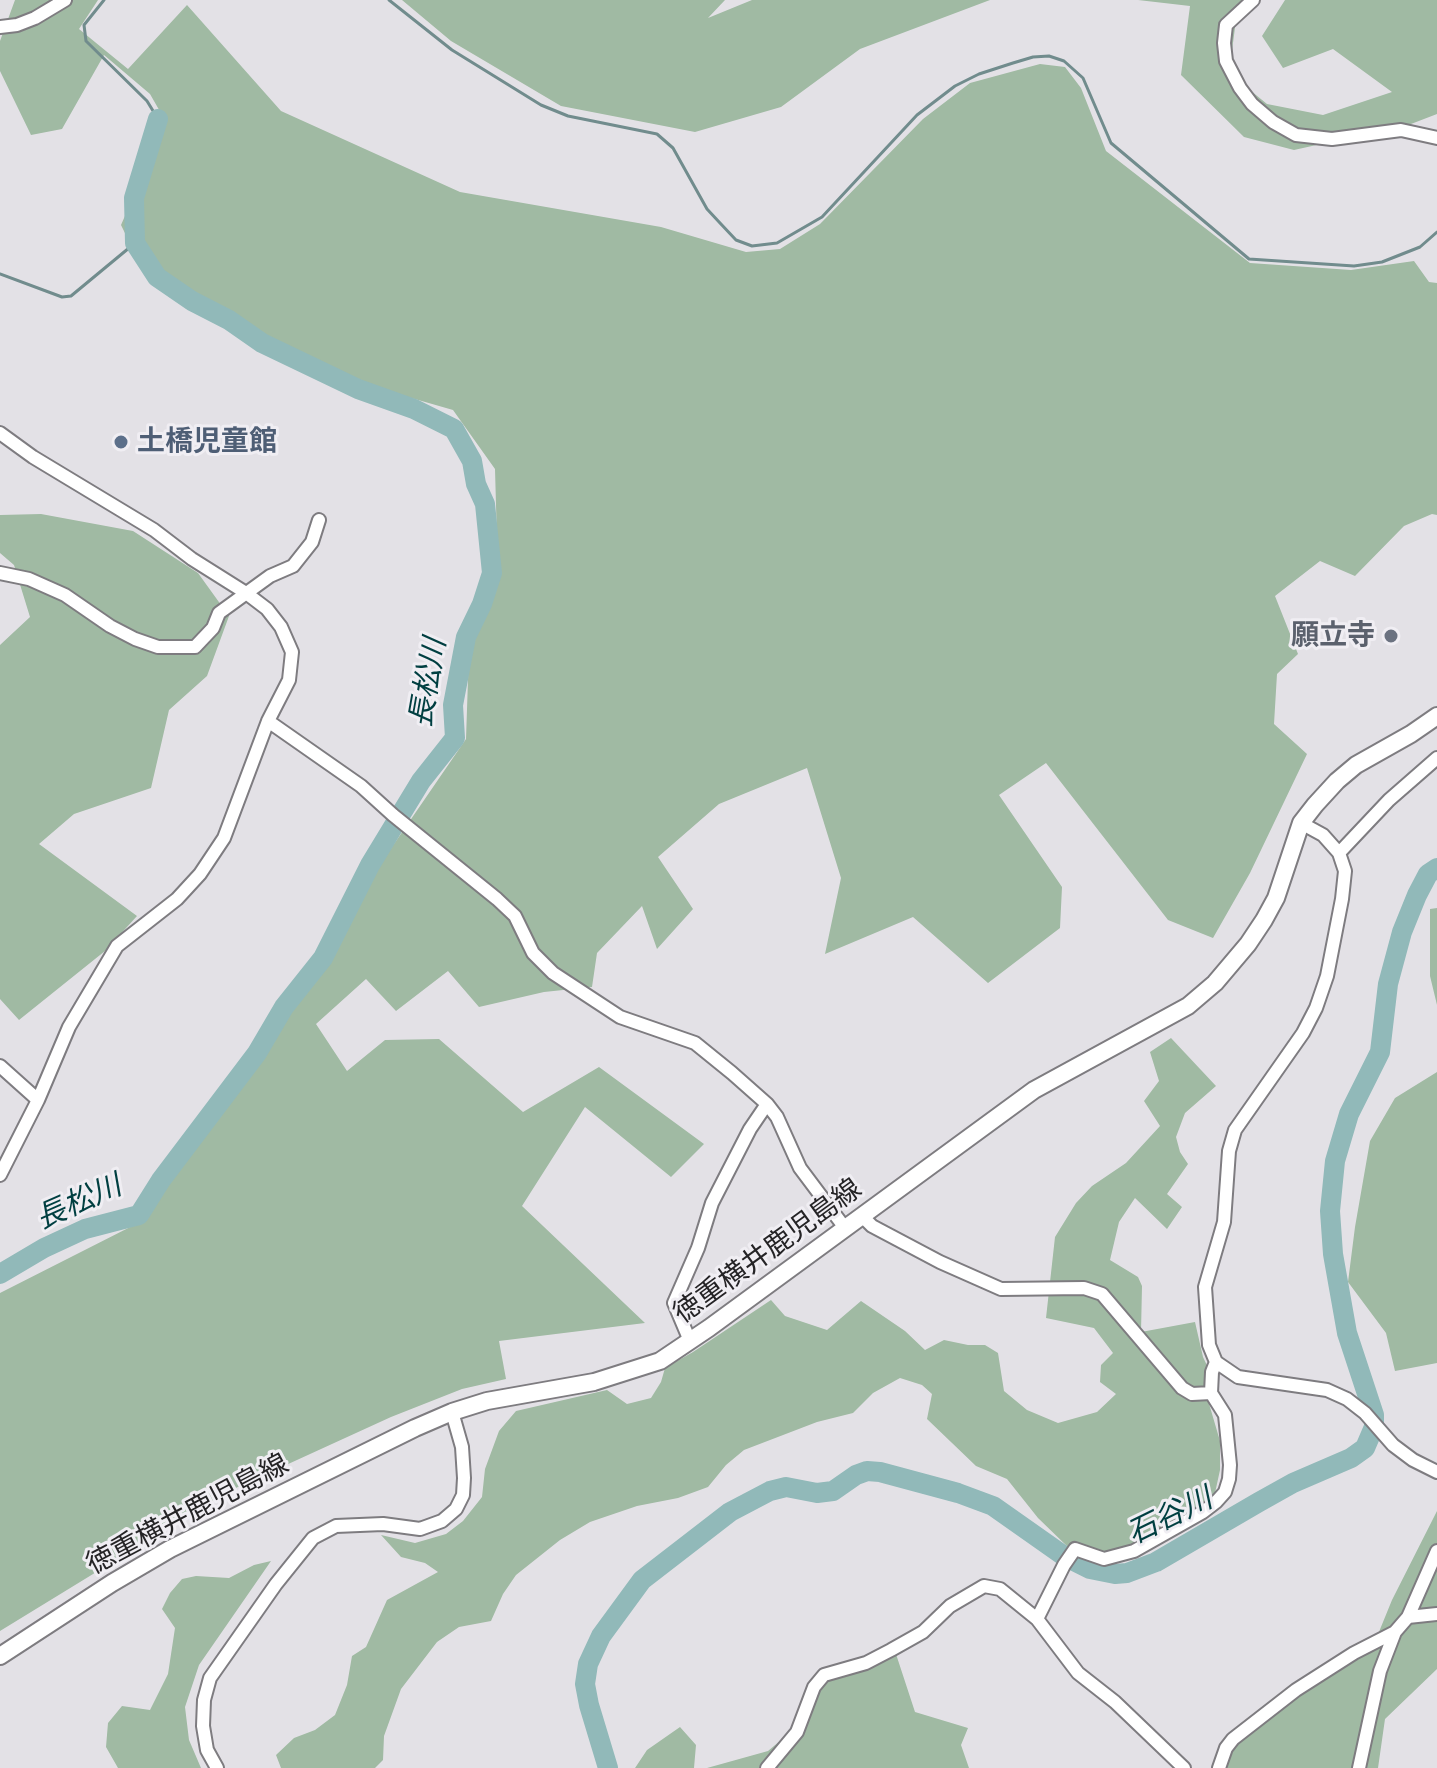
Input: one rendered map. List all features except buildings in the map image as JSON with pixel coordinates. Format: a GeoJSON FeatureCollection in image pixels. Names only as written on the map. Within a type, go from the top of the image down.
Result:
{"type":"FeatureCollection","features":[{"type":"Feature","properties":{"kind":"main road","name":"徳重横井鹿児島線"},"geometry":{"type":"LineString","coordinates":[[0,1656],[122,1577],[208,1528],[452,1412],[487,1401],[594,1382],[660,1361],[1034,1090],[1175,1014],[1215,983],[1248,944],[1276,898],[1301,823],[1337,781],[1356,765],[1437,716]]}},
{"type":"Feature","properties":{"kind":"street"},"geometry":{"type":"LineString","coordinates":[[0,27],[35,18],[65,0]]}},
{"type":"Feature","properties":{"kind":"street"},"geometry":{"type":"LineString","coordinates":[[1253,0],[1226,25],[1226,61],[1252,104],[1273,122],[1296,135],[1332,139],[1401,130],[1437,138]]}},
{"type":"Feature","properties":{"kind":"street"},"geometry":{"type":"LineString","coordinates":[[0,433],[33,457],[154,530],[192,559],[246,593],[267,609],[281,627],[292,652],[289,680],[268,721],[224,838],[200,874],[177,899],[117,946],[69,1027],[38,1100],[0,1175]]}},
{"type":"Feature","properties":{"kind":"street"},"geometry":{"type":"LineString","coordinates":[[0,573],[29,579],[65,595],[110,626],[158,647],[195,647],[213,628],[219,613],[270,576],[293,566],[312,542],[319,520]]}},
{"type":"Feature","properties":{"kind":"street"},"geometry":{"type":"LineString","coordinates":[[268,721],[361,786],[497,899],[515,916],[533,953],[553,973],[620,1017],[695,1043],[767,1104],[777,1117],[800,1168],[845,1228]]}},
{"type":"Feature","properties":{"kind":"street"},"geometry":{"type":"LineString","coordinates":[[1339,853],[1389,800],[1437,758]]}},
{"type":"Feature","properties":{"kind":"street"},"geometry":{"type":"LineString","coordinates":[[1301,823],[1323,835],[1339,853],[1345,871],[1342,899],[1327,976],[1316,1008],[1303,1033],[1235,1130],[1229,1151],[1224,1222],[1205,1287],[1209,1345],[1216,1362],[1227,1371],[1251,1381],[1327,1390],[1347,1399],[1365,1413],[1393,1445],[1437,1472]]}},
{"type":"Feature","properties":{"kind":"street"},"geometry":{"type":"LineString","coordinates":[[0,1066],[38,1100]]}},
{"type":"Feature","properties":{"kind":"street"},"geometry":{"type":"LineString","coordinates":[[690,1341],[674,1303],[698,1248],[712,1203],[750,1129],[767,1104]]}},
{"type":"Feature","properties":{"kind":"street"},"geometry":{"type":"LineString","coordinates":[[862,1216],[872,1226],[899,1241],[1001,1289],[1084,1288],[1102,1294],[1182,1388],[1192,1394],[1211,1393]]}},
{"type":"Feature","properties":{"kind":"street"},"geometry":{"type":"LineString","coordinates":[[1037,1619],[1075,1549],[1104,1559],[1134,1551],[1216,1502],[1229,1479],[1230,1465],[1225,1415],[1211,1393],[1216,1362]]}},
{"type":"Feature","properties":{"kind":"street"},"geometry":{"type":"LineString","coordinates":[[217,1768],[207,1750],[203,1726],[204,1700],[210,1678],[276,1584],[313,1538],[336,1526],[383,1524],[420,1529],[442,1521],[456,1509],[463,1495],[464,1478],[462,1447],[452,1412]]}},
{"type":"Feature","properties":{"kind":"street"},"geometry":{"type":"LineString","coordinates":[[1359,1768],[1380,1671],[1395,1632],[1408,1617],[1437,1551]]}},
{"type":"Feature","properties":{"kind":"street"},"geometry":{"type":"LineString","coordinates":[[767,1768],[797,1732],[814,1687],[824,1675],[866,1663],[891,1650],[923,1632],[950,1606],[984,1586],[1000,1589],[1037,1619],[1078,1673],[1115,1702],[1184,1768]]}},
{"type":"Feature","properties":{"kind":"street"},"geometry":{"type":"LineString","coordinates":[[1408,1617],[1437,1614]]}},
{"type":"Feature","properties":{"kind":"street"},"geometry":{"type":"LineString","coordinates":[[1219,1768],[1233,1739],[1296,1690],[1354,1653],[1395,1632]]}},
{"type":"Feature","properties":{"kind":"green space"},"geometry":{"type":"Polygon","coordinates":[[[15,0],[98,0],[79,29],[128,69],[187,5],[281,111],[460,192],[661,227],[746,252],[780,249],[820,224],[923,119],[970,83],[1040,64],[1065,67],[1081,88],[1106,151],[1250,263],[1351,270],[1414,261],[1429,282],[1437,283],[1437,515],[1432,514],[1404,526],[1355,576],[1320,561],[1275,596],[1298,654],[1277,674],[1274,724],[1307,754],[1250,873],[1213,938],[1168,920],[1046,763],[999,795],[1062,887],[1060,928],[988,983],[913,917],[825,954],[841,878],[807,768],[719,804],[658,857],[693,909],[657,949],[642,906],[597,953],[592,987],[544,992],[479,1007],[448,971],[396,1011],[366,979],[316,1024],[347,1071],[385,1040],[439,1039],[523,1112],[599,1067],[704,1144],[671,1177],[585,1107],[522,1206],[645,1323],[499,1341],[506,1379],[462,1389],[391,1417],[227,1492],[0,1631],[0,1293],[144,1220],[293,1007],[383,860],[466,739],[469,650],[498,577],[495,469],[453,410],[321,372],[145,274],[121,225],[166,122],[150,94],[104,55],[62,129],[31,135],[0,71],[0,41],[15,0]]]}},
{"type":"Feature","properties":{"kind":"green space"},"geometry":{"type":"Polygon","coordinates":[[[402,0],[725,0],[708,18],[752,0],[990,0],[860,49],[781,107],[695,132],[561,106],[451,41],[402,0]]]}},
{"type":"Feature","properties":{"kind":"green space"},"geometry":{"type":"Polygon","coordinates":[[[1138,0],[1242,0],[1238,5],[1229,73],[1267,104],[1323,115],[1392,92],[1333,49],[1283,68],[1262,36],[1285,0],[1437,0],[1437,114],[1411,124],[1294,150],[1244,137],[1181,75],[1190,6],[1138,0]]]}},
{"type":"Feature","properties":{"kind":"green space"},"geometry":{"type":"Polygon","coordinates":[[[41,514],[133,531],[198,573],[229,616],[207,676],[169,710],[151,788],[74,814],[39,844],[137,916],[105,951],[19,1020],[0,999],[0,645],[30,617],[14,565],[0,553],[0,515],[41,514]]]}},
{"type":"Feature","properties":{"kind":"green space"},"geometry":{"type":"Polygon","coordinates":[[[1437,908],[1437,1005],[1430,976],[1430,909],[1437,908]]]}},
{"type":"Feature","properties":{"kind":"green space"},"geometry":{"type":"Polygon","coordinates":[[[1171,1038],[1216,1086],[1185,1113],[1176,1137],[1180,1152],[1188,1164],[1167,1194],[1182,1207],[1167,1229],[1135,1198],[1119,1222],[1110,1260],[1138,1277],[1142,1286],[1141,1332],[1195,1322],[1203,1357],[1211,1374],[1205,1390],[1220,1441],[1220,1470],[1215,1493],[1202,1507],[1121,1548],[1092,1554],[1070,1549],[1038,1518],[1007,1479],[976,1466],[927,1419],[932,1394],[922,1385],[900,1378],[873,1393],[853,1413],[817,1422],[744,1450],[726,1465],[708,1487],[590,1522],[560,1540],[516,1575],[491,1621],[459,1627],[437,1642],[401,1689],[384,1736],[383,1760],[375,1768],[281,1768],[276,1755],[294,1738],[315,1730],[335,1715],[347,1685],[352,1656],[366,1647],[387,1600],[438,1572],[425,1563],[401,1557],[381,1535],[415,1543],[446,1534],[463,1521],[482,1497],[485,1469],[499,1431],[516,1411],[607,1390],[627,1404],[651,1398],[665,1368],[771,1300],[785,1316],[827,1330],[861,1301],[905,1331],[925,1350],[944,1340],[985,1345],[998,1353],[1004,1391],[1027,1410],[1058,1423],[1097,1412],[1116,1394],[1100,1382],[1101,1365],[1113,1353],[1094,1328],[1046,1318],[1055,1237],[1076,1203],[1092,1186],[1126,1163],[1160,1126],[1144,1101],[1159,1081],[1150,1052],[1171,1038]]]}},
{"type":"Feature","properties":{"kind":"green space"},"geometry":{"type":"Polygon","coordinates":[[[1437,1072],[1437,1363],[1395,1371],[1386,1333],[1348,1282],[1355,1227],[1370,1141],[1395,1098],[1437,1072]]]}},
{"type":"Feature","properties":{"kind":"green space"},"geometry":{"type":"Polygon","coordinates":[[[1437,1511],[1437,1669],[1385,1719],[1378,1768],[1225,1768],[1233,1745],[1293,1695],[1372,1649],[1392,1600],[1437,1511]]]}},
{"type":"Feature","properties":{"kind":"green space"},"geometry":{"type":"Polygon","coordinates":[[[271,1561],[199,1665],[185,1707],[189,1740],[201,1768],[118,1768],[106,1747],[108,1723],[122,1706],[150,1710],[168,1674],[175,1628],[162,1609],[170,1593],[182,1579],[196,1576],[229,1578],[254,1565],[271,1561]]]}},
{"type":"Feature","properties":{"kind":"green space"},"geometry":{"type":"Polygon","coordinates":[[[895,1651],[915,1712],[968,1728],[961,1745],[969,1768],[707,1768],[768,1751],[787,1735],[807,1696],[825,1679],[895,1651]]]}},
{"type":"Feature","properties":{"kind":"green space"},"geometry":{"type":"Polygon","coordinates":[[[680,1727],[696,1745],[694,1768],[635,1768],[647,1750],[680,1727]]]}},
{"type":"Feature","properties":{"kind":"waterway"},"geometry":{"type":"LineString","coordinates":[[104,0],[84,25],[86,41],[147,101],[158,119]]}},
{"type":"Feature","properties":{"kind":"waterway"},"geometry":{"type":"LineString","coordinates":[[389,0],[452,50],[541,105],[568,116],[657,134],[673,148],[707,209],[736,240],[752,246],[777,243],[822,217],[917,115],[955,86],[1013,63],[1049,56],[1064,61],[1083,78],[1111,143],[1249,259],[1354,266],[1382,262],[1420,247],[1437,232]]}},
{"type":"Feature","properties":{"kind":"waterway","name":"長松川"},"geometry":{"type":"LineString","coordinates":[[0,1274],[85,1229],[139,1215],[161,1180],[257,1053],[284,1007],[323,958],[370,865],[421,781],[455,738],[453,705],[466,637],[482,604],[492,573],[485,504],[476,484],[472,461],[454,429],[414,409],[358,389],[262,343],[157,277],[135,243],[134,198],[158,119]]}},
{"type":"Feature","properties":{"kind":"waterway"},"geometry":{"type":"LineString","coordinates":[[0,274],[62,297],[71,296],[135,243]]}},
{"type":"Feature","properties":{"kind":"waterway","name":"石谷川"},"geometry":{"type":"LineString","coordinates":[[608,1768],[585,1684],[588,1664],[601,1636],[642,1580],[730,1512],[770,1491],[786,1487],[817,1493],[833,1491],[856,1475],[867,1471],[880,1472],[993,1506],[1064,1556],[1090,1569],[1115,1574],[1127,1573],[1156,1562],[1293,1483],[1351,1458],[1365,1448],[1374,1427],[1374,1415],[1347,1333],[1333,1254],[1330,1211],[1335,1161],[1349,1114],[1380,1052],[1388,984],[1402,932],[1428,874],[1437,868]]}},
{"type":"Feature","properties":{"kind":"place","name":"土橋児童館"},"geometry":{"type":"Point","coordinates":[121,442]}},
{"type":"Feature","properties":{"kind":"place","name":"願立寺"},"geometry":{"type":"Point","coordinates":[1391,636]}}]}
